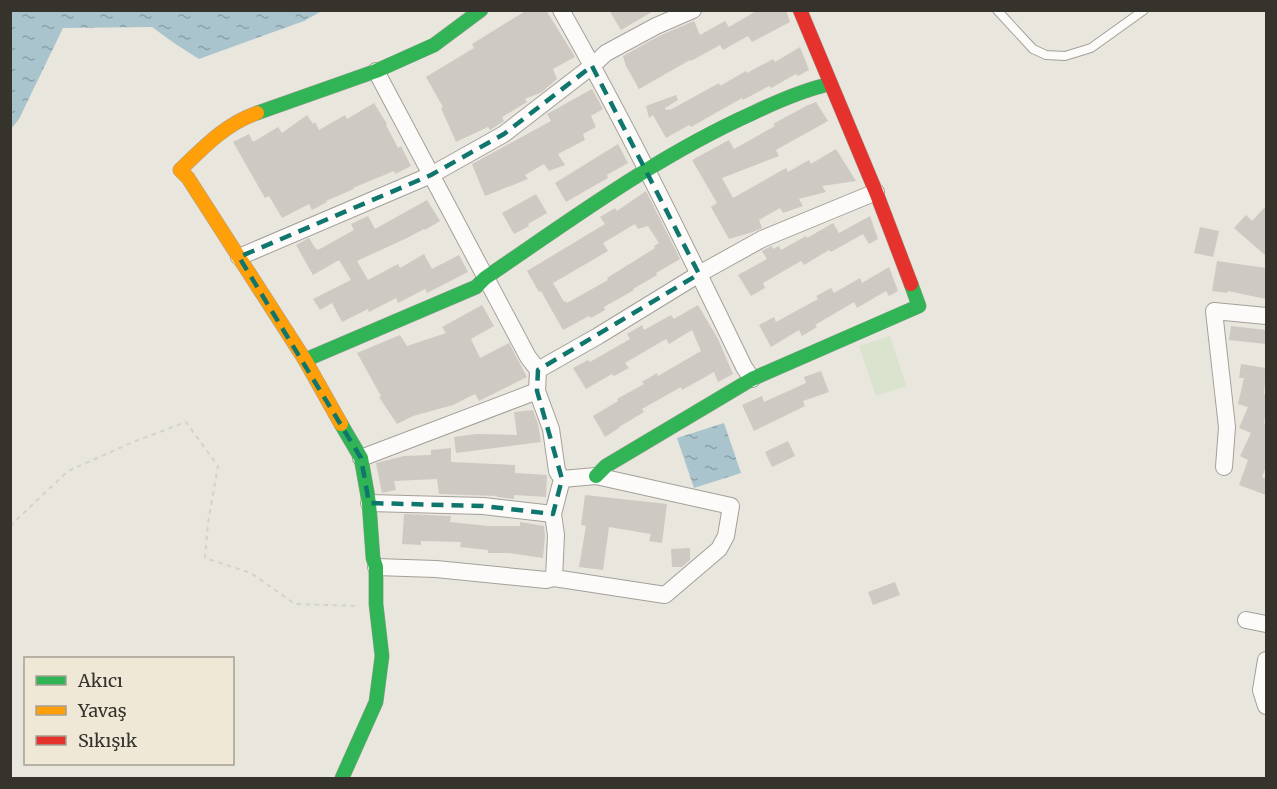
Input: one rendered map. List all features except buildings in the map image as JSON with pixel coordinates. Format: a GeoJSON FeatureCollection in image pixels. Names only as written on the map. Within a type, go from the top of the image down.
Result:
{"type":"FeatureCollection","features":[{"type":"Feature","properties":{"kind":"street"},"geometry":{"type":"LineString","coordinates":[[342,778],[376,702],[382,656],[376,604],[376,567],[361,458],[305,360],[188,177],[180,170],[218,134],[246,117],[376,71],[434,45],[481,10]]}},
{"type":"Feature","properties":{"kind":"street"},"geometry":{"type":"LineString","coordinates":[[561,10],[646,170],[752,379]]}},
{"type":"Feature","properties":{"kind":"street"},"geometry":{"type":"LineString","coordinates":[[239,257],[431,175],[504,134],[592,66],[606,52],[693,10]]}},
{"type":"Feature","properties":{"kind":"street"},"geometry":{"type":"LineString","coordinates":[[596,476],[606,466],[752,379],[919,306],[876,192],[800,10]]}},
{"type":"Feature","properties":{"kind":"street"},"geometry":{"type":"LineString","coordinates":[[376,71],[485,278],[537,370],[537,391],[551,429],[557,471],[562,479],[553,514],[556,535],[554,578]]}},
{"type":"Feature","properties":{"kind":"street"},"geometry":{"type":"LineString","coordinates":[[305,360],[476,287],[485,278],[646,170],[740,117],[816,87],[830,84]]}},
{"type":"Feature","properties":{"kind":"street"},"geometry":{"type":"LineString","coordinates":[[537,370],[762,239],[876,192]]}},
{"type":"Feature","properties":{"kind":"street"},"geometry":{"type":"LineString","coordinates":[[1224,467],[1227,427],[1214,311],[1266,316]]}},
{"type":"Feature","properties":{"kind":"street"},"geometry":{"type":"LineString","coordinates":[[361,458],[537,391]]}},
{"type":"Feature","properties":{"kind":"street"},"geometry":{"type":"LineString","coordinates":[[376,567],[436,569],[546,580],[554,578],[665,596],[719,549],[726,536],[731,506],[596,476],[562,479]]}},
{"type":"Feature","properties":{"kind":"street"},"geometry":{"type":"LineString","coordinates":[[369,503],[483,506],[553,514]]}},
{"type":"Feature","properties":{"kind":"street"},"geometry":{"type":"LineString","coordinates":[[1246,620],[1266,624]]}},
{"type":"Feature","properties":{"kind":"street"},"geometry":{"type":"LineString","coordinates":[[1266,660],[1261,690],[1266,706]]}},
{"type":"Feature","properties":{"kind":"lane"},"geometry":{"type":"LineString","coordinates":[[997,10],[1033,49],[1046,55],[1065,56],[1091,48],[1144,10]]}},
{"type":"Feature","properties":{"kind":"path"},"geometry":{"type":"LineString","coordinates":[[10,526],[68,471],[133,442],[186,422],[218,466],[208,523],[205,558],[251,573],[296,604],[358,607],[376,604]]}},
{"type":"Feature","properties":{"kind":"highlighted area"},"geometry":{"type":"Polygon","coordinates":[[[592,66],[699,274],[538,370],[537,391],[562,479],[553,514],[483,506],[369,503],[361,458],[239,257],[431,175],[504,134],[592,66]]]}},
{"type":"Feature","properties":{"kind":"green space"},"geometry":{"type":"Polygon","coordinates":[[[890,336],[906,386],[876,396],[859,346],[890,336]]]}},
{"type":"Feature","properties":{"kind":"water"},"geometry":{"type":"Polygon","coordinates":[[[11,10],[322,11],[304,21],[199,59],[152,27],[63,28],[19,119],[11,129],[11,10]]]}},
{"type":"Feature","properties":{"kind":"water"},"geometry":{"type":"Polygon","coordinates":[[[724,423],[741,473],[694,488],[677,438],[724,423]]]}},
{"type":"Feature","properties":{"kind":"traffic: fast"},"geometry":{"type":"LineString","coordinates":[[257,113],[376,71],[434,45],[481,10]]}},
{"type":"Feature","properties":{"kind":"traffic: fast"},"geometry":{"type":"LineString","coordinates":[[305,360],[476,287],[485,278],[583,211],[683,149],[772,104],[830,84]]}},
{"type":"Feature","properties":{"kind":"traffic: fast"},"geometry":{"type":"LineString","coordinates":[[596,476],[606,466],[752,379],[919,306],[911,284]]}},
{"type":"Feature","properties":{"kind":"traffic: fast"},"geometry":{"type":"LineString","coordinates":[[341,424],[361,458],[369,503],[382,656],[376,702],[342,778]]}},
{"type":"Feature","properties":{"kind":"traffic: slow"},"geometry":{"type":"LineString","coordinates":[[257,113],[225,130],[180,170],[188,178],[305,360],[341,424]]}},
{"type":"Feature","properties":{"kind":"traffic: jam"},"geometry":{"type":"LineString","coordinates":[[800,10],[876,192],[911,284]]}}]}
